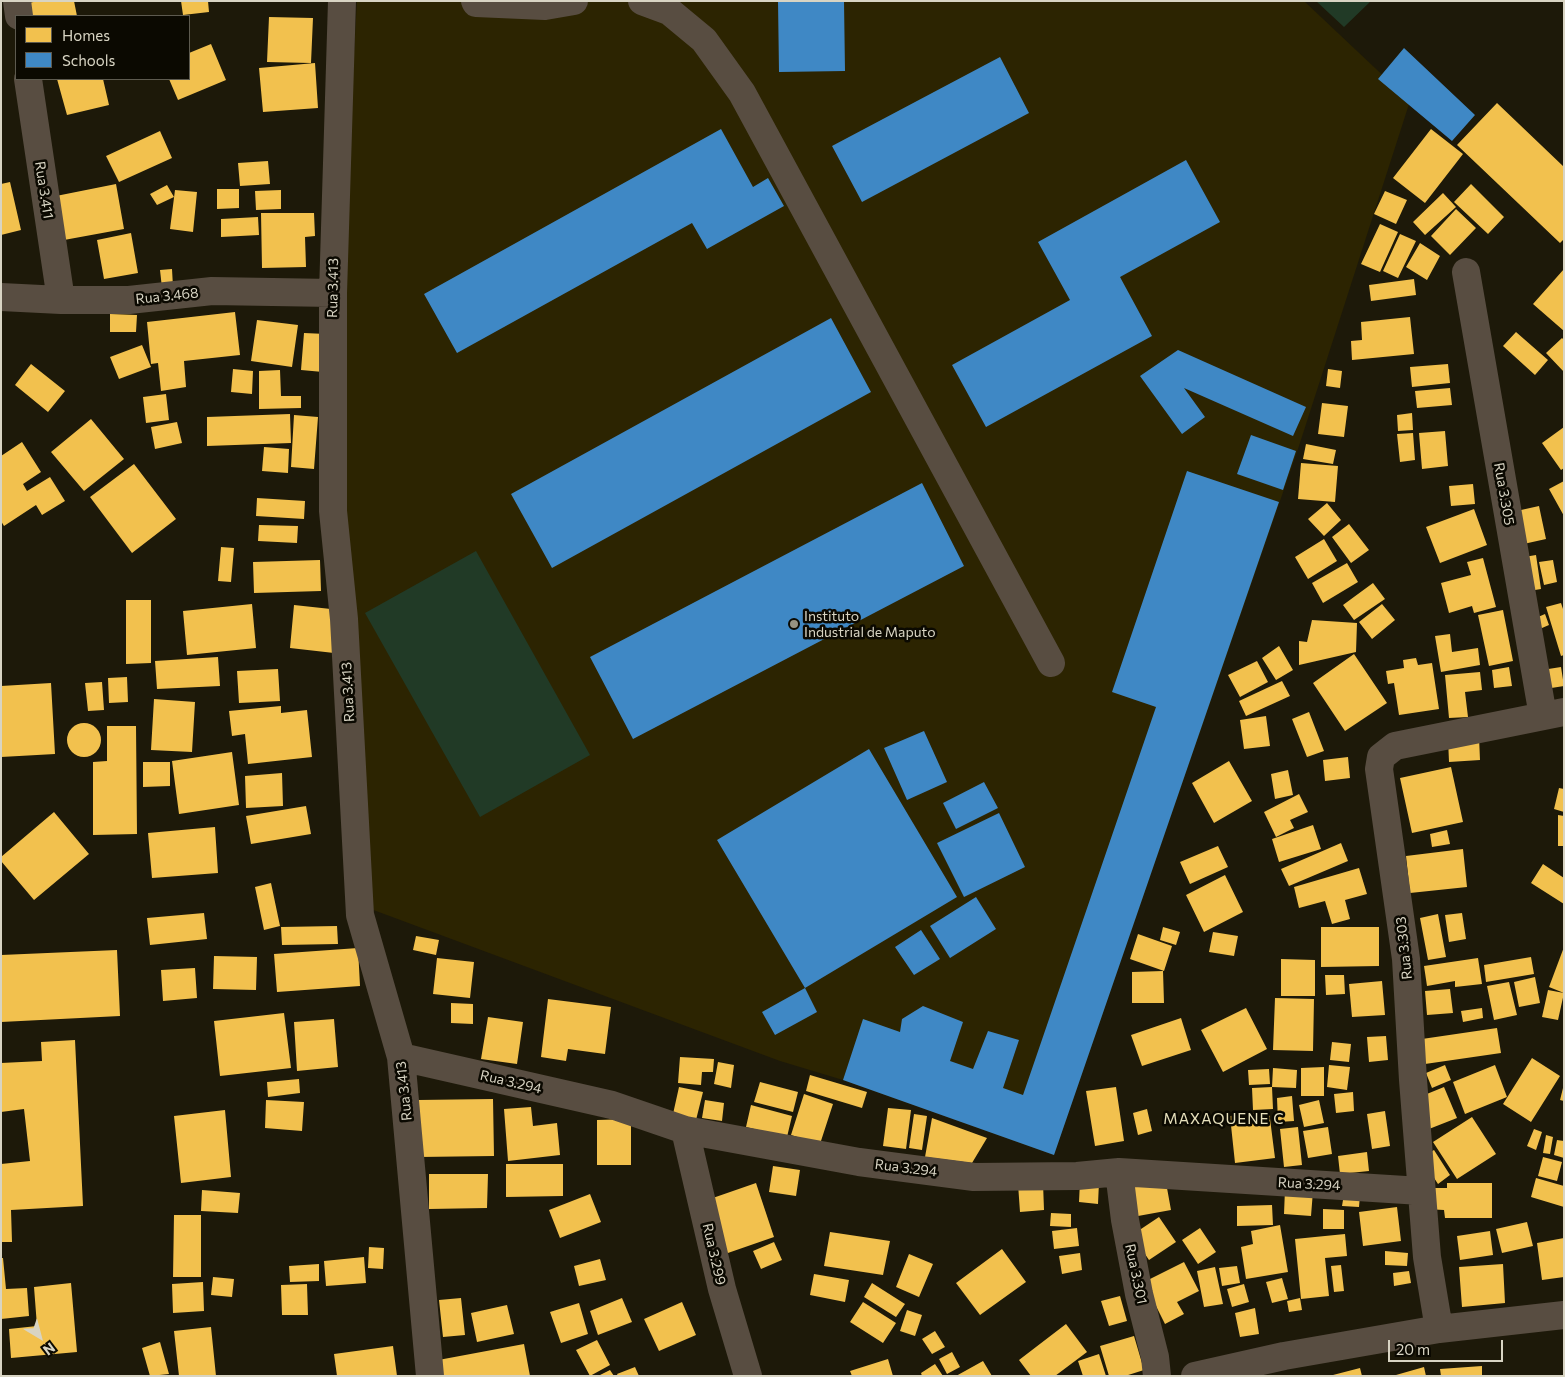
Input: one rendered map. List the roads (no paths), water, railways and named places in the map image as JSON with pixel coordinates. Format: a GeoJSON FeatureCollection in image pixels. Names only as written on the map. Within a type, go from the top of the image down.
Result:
{"type":"FeatureCollection","features":[{"type":"Feature","properties":{"kind":"street"},"geometry":{"type":"LineString","coordinates":[[17,1],[19,15]]}},
{"type":"Feature","properties":{"kind":"street","name":"Rua 3.413"},"geometry":{"type":"LineString","coordinates":[[342,1],[333,292],[333,511],[344,620],[360,915],[402,1057],[430,1376]]}},
{"type":"Feature","properties":{"kind":"street"},"geometry":{"type":"LineString","coordinates":[[475,1],[476,3],[545,6],[574,1]]}},
{"type":"Feature","properties":{"kind":"street"},"geometry":{"type":"LineString","coordinates":[[642,1],[670,12],[704,40],[742,93],[1051,663]]}},
{"type":"Feature","properties":{"kind":"street","name":"Rua 3.411"},"geometry":{"type":"LineString","coordinates":[[28,80],[61,300]]}},
{"type":"Feature","properties":{"kind":"street","name":"Rua 3.305"},"geometry":{"type":"LineString","coordinates":[[1466,272],[1553,714]]}},
{"type":"Feature","properties":{"kind":"street","name":"Rua 3.468"},"geometry":{"type":"LineString","coordinates":[[1,297],[61,300],[129,300],[212,291],[333,292]]}},
{"type":"Feature","properties":{"kind":"street","name":"Rua 3.303"},"geometry":{"type":"LineString","coordinates":[[1440,1329],[1426,1257],[1406,959],[1378,769],[1381,757],[1395,746],[1553,714]]}},
{"type":"Feature","properties":{"kind":"street","name":"Rua 3.294"},"geometry":{"type":"LineString","coordinates":[[402,1057],[612,1105],[685,1130],[859,1162],[974,1177],[1076,1176],[1119,1172],[1421,1191]]}},
{"type":"Feature","properties":{"kind":"street","name":"Rua 3.299"},"geometry":{"type":"LineString","coordinates":[[685,1130],[722,1288],[748,1376]]}},
{"type":"Feature","properties":{"kind":"street","name":"Rua 3.301"},"geometry":{"type":"LineString","coordinates":[[1119,1172],[1125,1220],[1139,1294],[1155,1357],[1157,1376]]}},
{"type":"Feature","properties":{"kind":"street"},"geometry":{"type":"LineString","coordinates":[[1195,1376],[1284,1356],[1440,1329],[1564,1315]]}},
{"type":"Feature","properties":{"kind":"place","name":"Instituto Industrial de Maputo"},"geometry":{"type":"Point","coordinates":[794,624]}},
{"type":"Feature","properties":{"kind":"district","name":"MAXAQUENE C"},"geometry":{"type":"Point","coordinates":[1224,1119]}}]}
